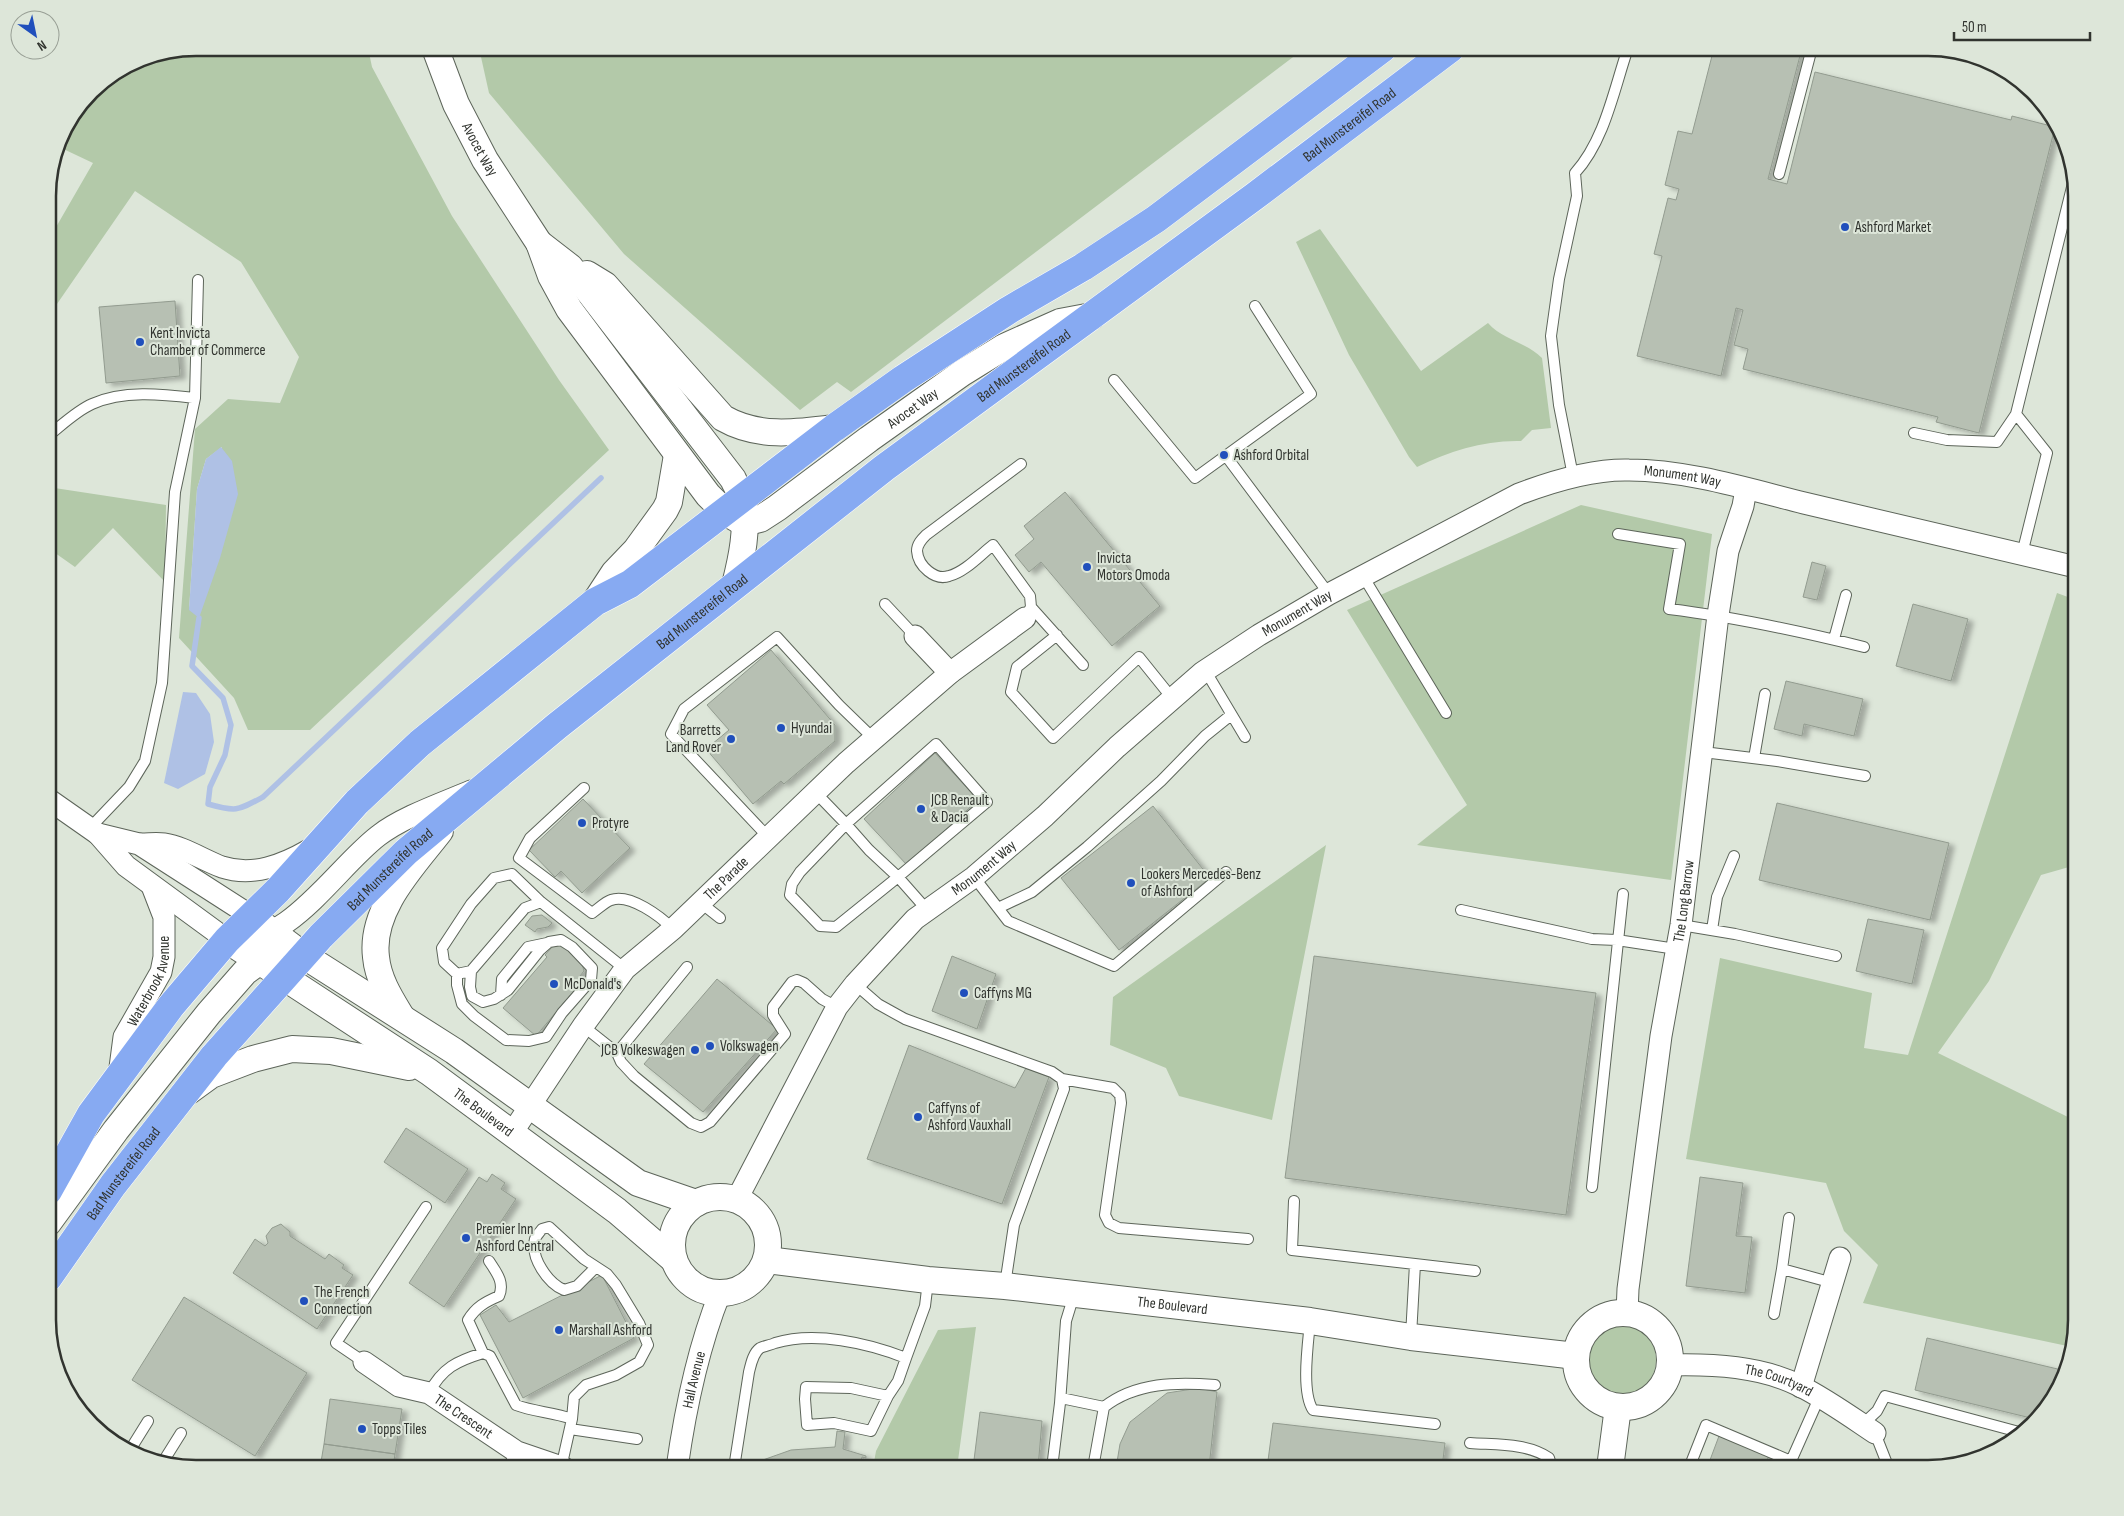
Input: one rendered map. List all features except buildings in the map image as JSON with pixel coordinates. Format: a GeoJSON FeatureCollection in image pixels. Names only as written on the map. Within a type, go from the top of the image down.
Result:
{"type":"FeatureCollection","features":[{"type":"Feature","properties":{"kind":"highway"},"geometry":{"type":"LineString","coordinates":[[57,1175],[91,1114],[170,1006],[227,940],[320,844],[357,802],[393,767],[595,602],[630,584],[737,511],[834,428],[903,379],[993,320],[1083,267],[1156,219],[1372,56]]}},
{"type":"Feature","properties":{"kind":"highway","name":"Bad Munstereifel Road"},"geometry":{"type":"LineString","coordinates":[[57,1265],[112,1185],[214,1056],[304,955],[393,864],[557,726],[884,468],[1255,196],[1440,56]]}},
{"type":"Feature","properties":{"kind":"street","name":"Avocet Way"},"geometry":{"type":"LineString","coordinates":[[438,57],[456,104],[485,160],[539,243],[550,276],[569,309],[708,494],[737,511],[760,519],[868,439],[1004,347],[1060,322],[1092,316]]}},
{"type":"Feature","properties":{"kind":"street","name":"Avocet Way"},"geometry":{"type":"LineString","coordinates":[[539,243],[570,267],[733,479],[743,550],[735,585]]}},
{"type":"Feature","properties":{"kind":"street","name":"Avocet Way"},"geometry":{"type":"LineString","coordinates":[[570,267],[592,276],[605,285],[723,418],[736,425],[777,434],[834,428]]}},
{"type":"Feature","properties":{"kind":"street"},"geometry":{"type":"LineString","coordinates":[[595,602],[614,573],[636,550],[665,510],[669,502],[677,455]]}},
{"type":"Feature","properties":{"kind":"street","name":"Monument Way"},"geometry":{"type":"LineString","coordinates":[[737,1199],[837,1007],[855,984],[914,919],[928,911],[974,876],[1045,816],[1117,747],[1203,672],[1259,635],[1328,594],[1519,494],[1548,482],[1573,476],[1628,470],[1666,472],[2068,565]]}},
{"type":"Feature","properties":{"kind":"street","name":"The Long Barrow"},"geometry":{"type":"LineString","coordinates":[[1627,1313],[1628,1289],[1661,1036],[1681,925],[1718,615],[1728,550],[1746,489]]}},
{"type":"Feature","properties":{"kind":"street","name":"The Parade"},"geometry":{"type":"LineString","coordinates":[[512,1133],[583,1026],[625,969],[673,929],[846,763],[950,673],[1028,612]]}},
{"type":"Feature","properties":{"kind":"street"},"geometry":{"type":"LineString","coordinates":[[915,636],[950,673]]}},
{"type":"Feature","properties":{"kind":"street"},"geometry":{"type":"LineString","coordinates":[[57,806],[93,832],[126,866],[152,886],[227,940],[239,942],[254,940],[282,927],[304,908],[346,864],[379,835],[424,810],[485,786]]}},
{"type":"Feature","properties":{"kind":"street"},"geometry":{"type":"LineString","coordinates":[[402,1018],[384,988],[376,958],[376,933],[391,897],[456,810]]}},
{"type":"Feature","properties":{"kind":"street"},"geometry":{"type":"LineString","coordinates":[[93,832],[139,844],[165,844],[224,868],[262,870],[286,862],[320,844]]}},
{"type":"Feature","properties":{"kind":"street"},"geometry":{"type":"LineString","coordinates":[[139,844],[250,916]]}},
{"type":"Feature","properties":{"kind":"street","name":"Waterbrook Avenue"},"geometry":{"type":"LineString","coordinates":[[119,1075],[124,1037],[161,972],[164,957],[164,917],[152,886]]}},
{"type":"Feature","properties":{"kind":"street","name":"The Boulevard"},"geometry":{"type":"LineString","coordinates":[[250,916],[304,955],[454,1051],[638,1183],[696,1203]]}},
{"type":"Feature","properties":{"kind":"street","name":"The Boulevard"},"geometry":{"type":"LineString","coordinates":[[227,940],[429,1072],[617,1211],[674,1260]]}},
{"type":"Feature","properties":{"kind":"street"},"geometry":{"type":"LineString","coordinates":[[57,1211],[116,1130],[209,1013],[245,972],[272,952],[285,951],[304,955]]}},
{"type":"Feature","properties":{"kind":"street"},"geometry":{"type":"LineString","coordinates":[[181,1096],[211,1075],[253,1059],[292,1049],[331,1051],[379,1059],[429,1072]]}},
{"type":"Feature","properties":{"kind":"street"},"geometry":{"type":"LineString","coordinates":[[728,1196],[752,1207],[765,1225],[769,1242],[767,1260],[759,1274],[746,1286],[720,1293],[697,1287],[684,1277],[674,1260],[672,1243],[675,1228],[683,1213],[696,1203],[711,1197],[728,1196]]}},
{"type":"Feature","properties":{"kind":"street"},"geometry":{"type":"LineString","coordinates":[[1801,1387],[1840,1258]]}},
{"type":"Feature","properties":{"kind":"street","name":"The Boulevard"},"geometry":{"type":"LineString","coordinates":[[767,1260],[928,1280],[1005,1286],[1310,1321],[1411,1337],[1576,1356]]}},
{"type":"Feature","properties":{"kind":"street","name":"Hall Avenue"},"geometry":{"type":"LineString","coordinates":[[678,1460],[683,1426],[707,1325],[720,1293]]}},
{"type":"Feature","properties":{"kind":"street"},"geometry":{"type":"LineString","coordinates":[[1627,1313],[1642,1317],[1654,1325],[1664,1336],[1669,1350],[1670,1365],[1664,1382],[1653,1397],[1630,1407],[1618,1407],[1604,1403],[1592,1395],[1582,1384],[1577,1370],[1576,1356],[1580,1342],[1588,1329],[1599,1320],[1612,1314],[1627,1313]]}},
{"type":"Feature","properties":{"kind":"street","name":"The Crescent"},"geometry":{"type":"LineString","coordinates":[[364,1362],[399,1386],[429,1393],[512,1460]]}},
{"type":"Feature","properties":{"kind":"street","name":"The Courtyard"},"geometry":{"type":"LineString","coordinates":[[1670,1365],[1699,1364],[1744,1369],[1783,1379],[1801,1387],[1868,1429]]}},
{"type":"Feature","properties":{"kind":"street"},"geometry":{"type":"LineString","coordinates":[[1611,1460],[1618,1407]]}},
{"type":"Feature","properties":{"kind":"lane"},"geometry":{"type":"LineString","coordinates":[[1573,476],[1559,405],[1551,336],[1555,300],[1577,196],[1575,173],[1584,163],[1602,126],[1625,56]]}},
{"type":"Feature","properties":{"kind":"lane"},"geometry":{"type":"LineString","coordinates":[[1779,174],[1810,56]]}},
{"type":"Feature","properties":{"kind":"lane"},"geometry":{"type":"LineString","coordinates":[[1914,433],[1947,440],[1997,442],[2016,414],[2068,207]]}},
{"type":"Feature","properties":{"kind":"lane"},"geometry":{"type":"LineString","coordinates":[[93,832],[129,788],[145,761],[162,683],[175,492],[195,398],[198,280]]}},
{"type":"Feature","properties":{"kind":"lane"},"geometry":{"type":"LineString","coordinates":[[1114,380],[1195,478],[1311,394],[1255,306]]}},
{"type":"Feature","properties":{"kind":"lane"},"geometry":{"type":"LineString","coordinates":[[57,429],[90,404],[112,397],[161,394],[195,398]]}},
{"type":"Feature","properties":{"kind":"lane"},"geometry":{"type":"LineString","coordinates":[[2016,414],[2047,453],[2022,554]]}},
{"type":"Feature","properties":{"kind":"lane"},"geometry":{"type":"LineString","coordinates":[[1226,456],[1328,594]]}},
{"type":"Feature","properties":{"kind":"lane"},"geometry":{"type":"LineString","coordinates":[[1021,464],[926,535],[919,542],[917,550],[924,567],[939,577],[948,577],[962,570],[993,545],[1030,596],[1028,612],[1056,636],[1083,664]]}},
{"type":"Feature","properties":{"kind":"lane"},"geometry":{"type":"LineString","coordinates":[[1618,534],[1680,544],[1669,609],[1718,615],[1864,646]]}},
{"type":"Feature","properties":{"kind":"lane"},"geometry":{"type":"LineString","coordinates":[[1363,576],[1446,713]]}},
{"type":"Feature","properties":{"kind":"lane"},"geometry":{"type":"LineString","coordinates":[[1834,639],[1846,595]]}},
{"type":"Feature","properties":{"kind":"lane"},"geometry":{"type":"LineString","coordinates":[[885,604],[915,636]]}},
{"type":"Feature","properties":{"kind":"lane"},"geometry":{"type":"LineString","coordinates":[[768,838],[671,734],[684,709],[776,636],[839,705],[874,739]]}},
{"type":"Feature","properties":{"kind":"lane"},"geometry":{"type":"LineString","coordinates":[[1056,636],[1018,667],[1011,692],[1054,738],[1139,657],[1172,698]]}},
{"type":"Feature","properties":{"kind":"lane"},"geometry":{"type":"LineString","coordinates":[[1203,672],[1211,680],[1245,737]]}},
{"type":"Feature","properties":{"kind":"lane"},"geometry":{"type":"LineString","coordinates":[[1754,758],[1765,694]]}},
{"type":"Feature","properties":{"kind":"lane"},"geometry":{"type":"LineString","coordinates":[[998,908],[1032,892],[1161,781],[1206,736],[1232,715]]}},
{"type":"Feature","properties":{"kind":"lane"},"geometry":{"type":"LineString","coordinates":[[936,744],[986,802],[898,877],[836,926],[820,926],[790,895],[792,884],[846,824],[936,744]]}},
{"type":"Feature","properties":{"kind":"lane"},"geometry":{"type":"LineString","coordinates":[[1702,752],[1754,758],[1865,776]]}},
{"type":"Feature","properties":{"kind":"lane"},"geometry":{"type":"LineString","coordinates":[[584,788],[530,838],[519,858],[592,912],[612,899],[621,899],[650,910],[673,929]]}},
{"type":"Feature","properties":{"kind":"lane"},"geometry":{"type":"LineString","coordinates":[[816,793],[869,850],[898,877],[928,911]]}},
{"type":"Feature","properties":{"kind":"lane"},"geometry":{"type":"LineString","coordinates":[[1712,930],[1717,897],[1734,856]]}},
{"type":"Feature","properties":{"kind":"lane"},"geometry":{"type":"LineString","coordinates":[[974,876],[1008,921],[1114,966],[1226,872]]}},
{"type":"Feature","properties":{"kind":"lane"},"geometry":{"type":"LineString","coordinates":[[541,902],[525,908],[471,972],[470,987],[472,996],[483,1002],[501,995],[508,990],[540,950],[549,942],[561,940],[572,947],[592,968],[591,980],[562,1013],[546,1037],[529,1041],[506,1040],[498,1035],[462,1004],[457,985],[457,974],[444,962],[442,948],[471,904],[494,878],[512,874],[541,902],[625,969]]}},
{"type":"Feature","properties":{"kind":"lane"},"geometry":{"type":"LineString","coordinates":[[1592,1187],[1623,894]]}},
{"type":"Feature","properties":{"kind":"lane"},"geometry":{"type":"LineString","coordinates":[[701,902],[720,918]]}},
{"type":"Feature","properties":{"kind":"lane"},"geometry":{"type":"LineString","coordinates":[[1461,910],[1592,939],[1617,940],[1676,949]]}},
{"type":"Feature","properties":{"kind":"lane"},"geometry":{"type":"LineString","coordinates":[[1681,925],[1836,956]]}},
{"type":"Feature","properties":{"kind":"lane"},"geometry":{"type":"LineString","coordinates":[[617,1053],[687,967]]}},
{"type":"Feature","properties":{"kind":"lane"},"geometry":{"type":"LineString","coordinates":[[457,974],[471,972]]}},
{"type":"Feature","properties":{"kind":"lane"},"geometry":{"type":"LineString","coordinates":[[583,1026],[617,1053],[621,1062],[634,1076],[691,1122],[700,1127],[710,1122],[785,1034],[773,1015],[774,1007],[792,982],[797,980],[804,983],[822,999],[837,1007]]}},
{"type":"Feature","properties":{"kind":"lane"},"geometry":{"type":"LineString","coordinates":[[855,984],[878,1004],[905,1019],[1052,1072],[1062,1079],[1114,1088],[1120,1095],[1121,1103],[1106,1200],[1105,1215],[1109,1223],[1119,1228],[1248,1239]]}},
{"type":"Feature","properties":{"kind":"lane"},"geometry":{"type":"LineString","coordinates":[[1005,1286],[1014,1225],[1064,1089],[1062,1079]]}},
{"type":"Feature","properties":{"kind":"lane"},"geometry":{"type":"LineString","coordinates":[[1294,1201],[1292,1250],[1475,1271]]}},
{"type":"Feature","properties":{"kind":"lane"},"geometry":{"type":"LineString","coordinates":[[364,1362],[336,1343],[426,1207]]}},
{"type":"Feature","properties":{"kind":"lane"},"geometry":{"type":"LineString","coordinates":[[1774,1314],[1789,1218]]}},
{"type":"Feature","properties":{"kind":"lane"},"geometry":{"type":"LineString","coordinates":[[564,1460],[574,1397],[586,1385],[616,1375],[639,1362],[648,1345],[639,1323],[616,1285],[607,1274],[584,1259],[549,1227],[542,1229],[535,1238],[535,1252],[543,1270],[550,1282],[564,1290],[577,1286],[596,1267]]}},
{"type":"Feature","properties":{"kind":"lane"},"geometry":{"type":"LineString","coordinates":[[489,1261],[500,1278],[502,1289],[499,1296],[482,1304],[472,1312],[468,1320],[483,1353],[490,1356],[516,1405],[529,1410],[556,1413],[571,1424],[637,1439]]}},
{"type":"Feature","properties":{"kind":"lane"},"geometry":{"type":"LineString","coordinates":[[1411,1337],[1415,1264]]}},
{"type":"Feature","properties":{"kind":"lane"},"geometry":{"type":"LineString","coordinates":[[1782,1269],[1833,1283]]}},
{"type":"Feature","properties":{"kind":"lane"},"geometry":{"type":"LineString","coordinates":[[888,1396],[851,1388],[806,1387],[807,1425],[834,1423],[871,1431],[888,1396],[898,1381],[925,1306],[928,1280]]}},
{"type":"Feature","properties":{"kind":"lane"},"geometry":{"type":"LineString","coordinates":[[1053,1460],[1066,1322],[1074,1294]]}},
{"type":"Feature","properties":{"kind":"lane"},"geometry":{"type":"LineString","coordinates":[[1310,1321],[1306,1365],[1309,1404],[1313,1410],[1435,1424]]}},
{"type":"Feature","properties":{"kind":"lane"},"geometry":{"type":"LineString","coordinates":[[735,1460],[748,1372],[752,1358],[760,1348],[789,1339],[846,1340],[881,1348],[906,1358]]}},
{"type":"Feature","properties":{"kind":"lane"},"geometry":{"type":"LineString","coordinates":[[429,1393],[436,1378],[446,1368],[483,1353]]}},
{"type":"Feature","properties":{"kind":"lane"},"geometry":{"type":"LineString","coordinates":[[1060,1398],[1104,1407],[1126,1393],[1147,1388],[1180,1382],[1215,1385]]}},
{"type":"Feature","properties":{"kind":"lane"},"geometry":{"type":"LineString","coordinates":[[1883,1460],[1868,1429],[1885,1396],[2013,1430]]}},
{"type":"Feature","properties":{"kind":"lane"},"geometry":{"type":"LineString","coordinates":[[1692,1460],[1706,1425],[1792,1460],[1819,1398]]}},
{"type":"Feature","properties":{"kind":"lane"},"geometry":{"type":"LineString","coordinates":[[1094,1460],[1104,1407]]}},
{"type":"Feature","properties":{"kind":"lane"},"geometry":{"type":"LineString","coordinates":[[133,1444],[148,1421]]}},
{"type":"Feature","properties":{"kind":"lane"},"geometry":{"type":"LineString","coordinates":[[166,1456],[181,1433]]}},
{"type":"Feature","properties":{"kind":"lane"},"geometry":{"type":"LineString","coordinates":[[1470,1443],[1522,1447],[1540,1452],[1550,1460]]}},
{"type":"Feature","properties":{"kind":"green space"},"geometry":{"type":"Polygon","coordinates":[[[1294,56],[851,392],[837,382],[800,410],[624,254],[489,93],[481,57],[1294,56]]]}},
{"type":"Feature","properties":{"kind":"green space"},"geometry":{"type":"Polygon","coordinates":[[[187,57],[370,57],[372,67],[452,216],[559,380],[609,450],[310,730],[248,730],[234,698],[179,638],[195,429],[228,399],[280,403],[299,357],[241,262],[135,191],[57,304],[57,225],[93,163],[65,150],[75,126],[97,97],[111,85],[126,75],[151,64],[187,57]],[[222,447],[206,459],[197,489],[189,610],[222,447]]]}},
{"type":"Feature","properties":{"kind":"green space"},"geometry":{"type":"Polygon","coordinates":[[[1320,229],[1421,371],[1488,323],[1494,329],[1529,348],[1542,358],[1551,428],[1532,430],[1521,441],[1494,442],[1468,448],[1442,456],[1417,467],[1409,457],[1349,355],[1296,242],[1320,229]]]}},
{"type":"Feature","properties":{"kind":"green space"},"geometry":{"type":"Polygon","coordinates":[[[57,488],[166,505],[165,582],[113,528],[75,567],[57,554],[57,488]]]}},
{"type":"Feature","properties":{"kind":"green space"},"geometry":{"type":"Polygon","coordinates":[[[1581,505],[1712,534],[1671,880],[1417,845],[1467,805],[1347,610],[1581,505]]]}},
{"type":"Feature","properties":{"kind":"green space"},"geometry":{"type":"Polygon","coordinates":[[[2057,593],[2068,597],[2068,867],[2041,875],[1989,981],[1938,1053],[2068,1117],[2068,1319],[2065,1346],[1863,1303],[1878,1265],[1844,1231],[1826,1183],[1686,1159],[1720,958],[1872,993],[1864,1048],[1908,1055],[2057,593]]]}},
{"type":"Feature","properties":{"kind":"green space"},"geometry":{"type":"Polygon","coordinates":[[[1326,845],[1272,1120],[1179,1096],[1166,1068],[1110,1045],[1113,997],[1326,845]]]}},
{"type":"Feature","properties":{"kind":"green space"},"geometry":{"type":"Polygon","coordinates":[[[1621,1325],[1634,1328],[1646,1335],[1653,1347],[1656,1360],[1653,1373],[1646,1385],[1634,1392],[1621,1395],[1608,1392],[1596,1385],[1589,1373],[1586,1360],[1589,1347],[1596,1335],[1608,1328],[1621,1325]]]}},
{"type":"Feature","properties":{"kind":"green space"},"geometry":{"type":"Polygon","coordinates":[[[976,1327],[958,1460],[874,1460],[876,1451],[938,1330],[976,1327]]]}},
{"type":"Feature","properties":{"kind":"water"},"geometry":{"type":"Polygon","coordinates":[[[221,447],[232,461],[238,494],[220,558],[199,618],[189,610],[197,489],[206,459],[221,447]]]}},
{"type":"Feature","properties":{"kind":"water"},"geometry":{"type":"Polygon","coordinates":[[[183,692],[196,693],[210,714],[214,742],[205,774],[178,789],[164,783],[183,692]]]}},
{"type":"Feature","properties":{"kind":"waterway"},"geometry":{"type":"LineString","coordinates":[[199,618],[192,666],[223,698],[231,725],[225,755],[210,787],[208,804],[236,809],[263,797],[601,478]]}},
{"type":"Feature","properties":{"kind":"place","name":"Ashford Market"},"geometry":{"type":"Point","coordinates":[1845,227]}},
{"type":"Feature","properties":{"kind":"place","name":"Kent Invicta Chamber of Commerce"},"geometry":{"type":"Point","coordinates":[140,342]}},
{"type":"Feature","properties":{"kind":"place","name":"Ashford Orbital"},"geometry":{"type":"Point","coordinates":[1224,455]}},
{"type":"Feature","properties":{"kind":"place","name":"Invicta Motors Omoda"},"geometry":{"type":"Point","coordinates":[1087,567]}},
{"type":"Feature","properties":{"kind":"place","name":"Hyundai"},"geometry":{"type":"Point","coordinates":[781,728]}},
{"type":"Feature","properties":{"kind":"place","name":"Barretts Land Rover"},"geometry":{"type":"Point","coordinates":[731,739]}},
{"type":"Feature","properties":{"kind":"place","name":"JCB Renault & Dacia"},"geometry":{"type":"Point","coordinates":[921,809]}},
{"type":"Feature","properties":{"kind":"place","name":"Protyre"},"geometry":{"type":"Point","coordinates":[582,823]}},
{"type":"Feature","properties":{"kind":"place","name":"Lookers Mercedes-Benz of Ashford"},"geometry":{"type":"Point","coordinates":[1131,883]}},
{"type":"Feature","properties":{"kind":"place","name":"McDonald's"},"geometry":{"type":"Point","coordinates":[554,984]}},
{"type":"Feature","properties":{"kind":"place","name":"Caffyns MG"},"geometry":{"type":"Point","coordinates":[964,993]}},
{"type":"Feature","properties":{"kind":"place","name":"Volkswagen"},"geometry":{"type":"Point","coordinates":[710,1046]}},
{"type":"Feature","properties":{"kind":"place","name":"JCB Volkeswagen"},"geometry":{"type":"Point","coordinates":[695,1050]}},
{"type":"Feature","properties":{"kind":"place","name":"Caffyns of Ashford Vauxhall"},"geometry":{"type":"Point","coordinates":[918,1117]}},
{"type":"Feature","properties":{"kind":"place","name":"Premier Inn Ashford Central"},"geometry":{"type":"Point","coordinates":[466,1238]}},
{"type":"Feature","properties":{"kind":"place","name":"The French Connection"},"geometry":{"type":"Point","coordinates":[304,1301]}},
{"type":"Feature","properties":{"kind":"place","name":"Marshall Ashford"},"geometry":{"type":"Point","coordinates":[559,1330]}},
{"type":"Feature","properties":{"kind":"place","name":"Topps Tiles"},"geometry":{"type":"Point","coordinates":[362,1429]}}]}
